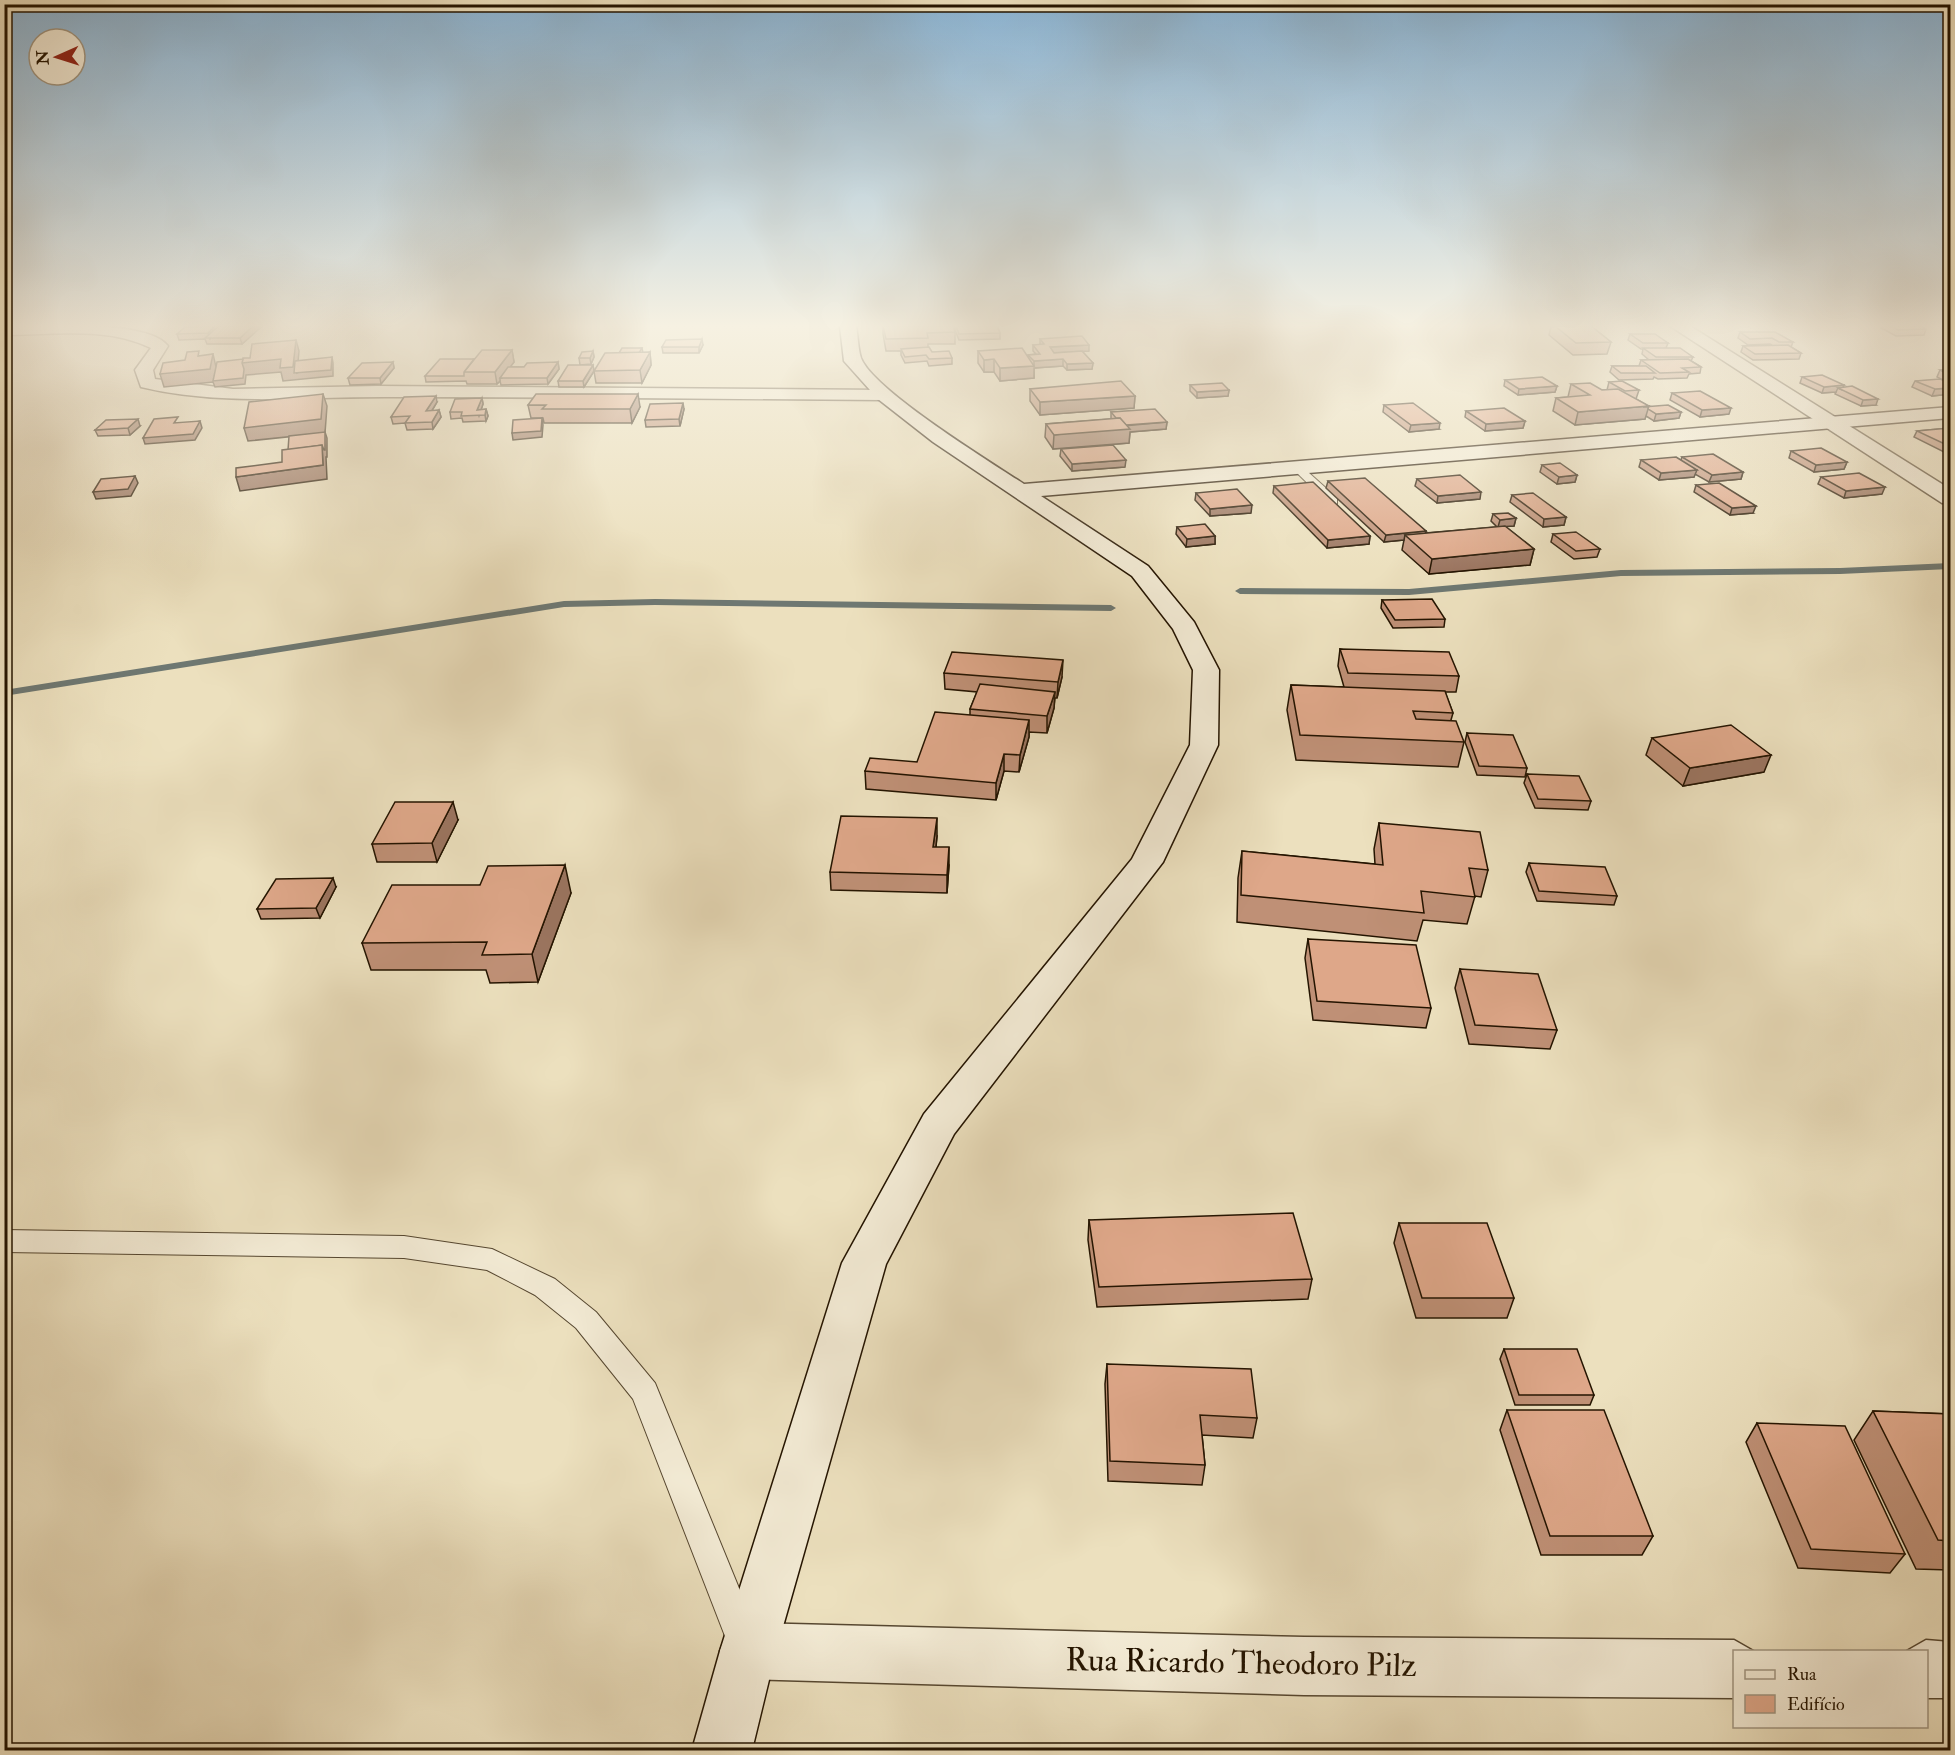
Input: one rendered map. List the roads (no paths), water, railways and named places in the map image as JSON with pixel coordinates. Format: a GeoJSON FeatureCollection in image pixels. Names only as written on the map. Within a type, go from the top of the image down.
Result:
{"type":"FeatureCollection","features":[{"type":"Feature","properties":{"kind":"street"},"geometry":{"type":"LineString","coordinates":[[722,1750],[747,1651],[864,1263],[938,1125],[1147,862],[1204,745],[1206,670],[1185,627],[1140,571],[940,438],[901,408]]}},
{"type":"Feature","properties":{"kind":"street"},"geometry":{"type":"LineString","coordinates":[[1808,408],[1950,498]]}},
{"type":"Feature","properties":{"kind":"street"},"geometry":{"type":"LineString","coordinates":[[1022,491],[1950,413]]}},
{"type":"Feature","properties":{"kind":"street","name":"Rua Ricardo Theodoro Pilz"},"geometry":{"type":"LineString","coordinates":[[747,1651],[1304,1666],[1733,1669]]}},
{"type":"Feature","properties":{"kind":"street"},"geometry":{"type":"LineString","coordinates":[[1928,1670],[1950,1670]]}},
{"type":"Feature","properties":{"kind":"lane"},"geometry":{"type":"LineString","coordinates":[[1299,468],[1342,509]]}},
{"type":"Feature","properties":{"kind":"lane"},"geometry":{"type":"LineString","coordinates":[[4,1241],[404,1247],[492,1260],[544,1287],[586,1320],[645,1392],[747,1651]]}},
{"type":"Feature","properties":{"kind":"waterway"},"geometry":{"type":"LineString","coordinates":[[1240,591],[1409,592],[1621,573],[1840,571],[1950,566]]}},
{"type":"Feature","properties":{"kind":"waterway"},"geometry":{"type":"LineString","coordinates":[[4,693],[564,604],[655,602],[1111,608]]}}]}
